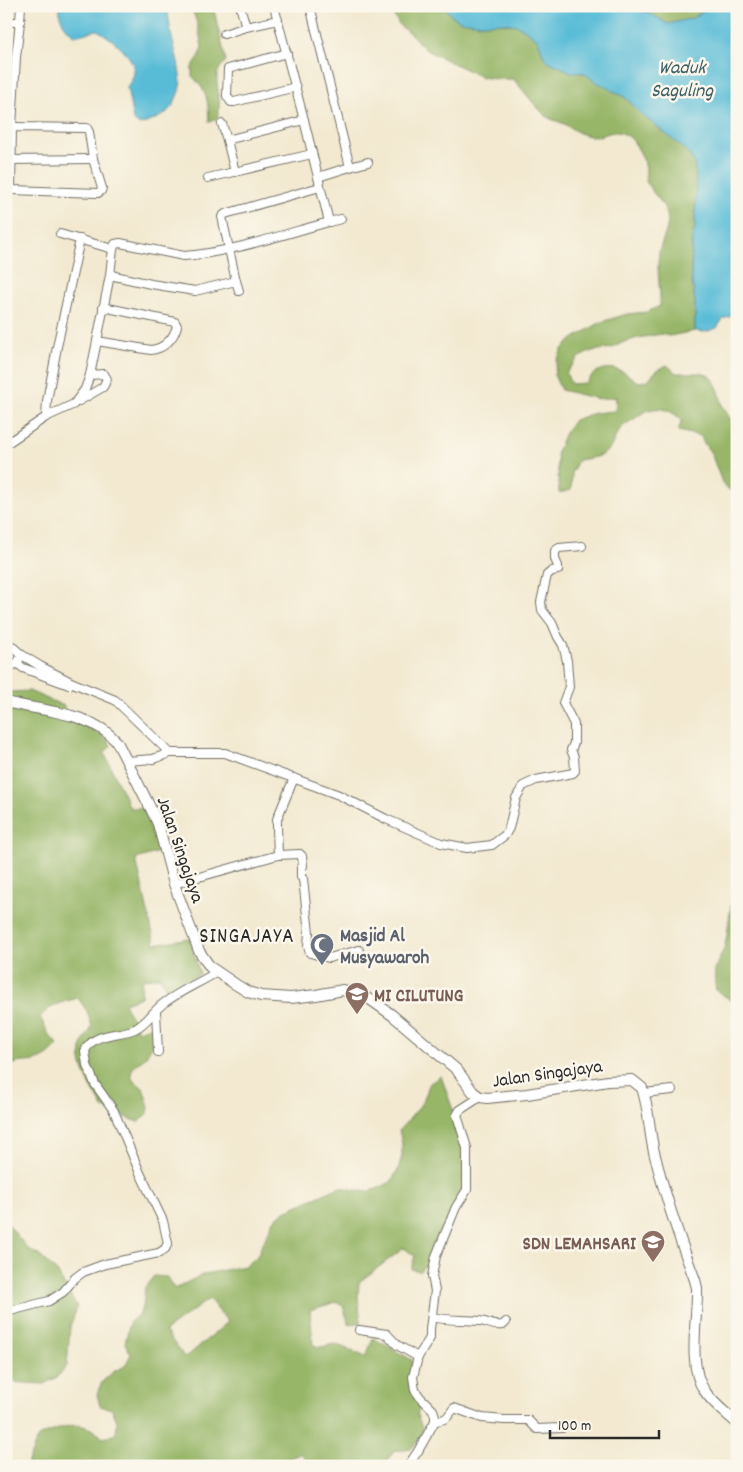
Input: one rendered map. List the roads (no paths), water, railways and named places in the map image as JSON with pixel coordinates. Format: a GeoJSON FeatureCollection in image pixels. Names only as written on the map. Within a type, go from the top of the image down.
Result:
{"type":"FeatureCollection","features":[{"type":"Feature","properties":{"kind":"street"},"geometry":{"type":"LineString","coordinates":[[9,127],[87,128],[93,159],[102,188],[100,192],[9,190],[9,127],[10,90],[16,57],[21,6]]}},
{"type":"Feature","properties":{"kind":"street"},"geometry":{"type":"LineString","coordinates":[[240,6],[246,27]]}},
{"type":"Feature","properties":{"kind":"street"},"geometry":{"type":"LineString","coordinates":[[274,6],[329,222]]}},
{"type":"Feature","properties":{"kind":"street"},"geometry":{"type":"LineString","coordinates":[[310,6],[350,167]]}},
{"type":"Feature","properties":{"kind":"street"},"geometry":{"type":"LineString","coordinates":[[224,34],[278,20]]}},
{"type":"Feature","properties":{"kind":"street"},"geometry":{"type":"LineString","coordinates":[[6,22],[20,22]]}},
{"type":"Feature","properties":{"kind":"street"},"geometry":{"type":"LineString","coordinates":[[287,53],[228,69],[227,96],[231,102],[234,102],[296,87]]}},
{"type":"Feature","properties":{"kind":"street"},"geometry":{"type":"LineString","coordinates":[[6,57],[16,57]]}},
{"type":"Feature","properties":{"kind":"street"},"geometry":{"type":"LineString","coordinates":[[227,140],[304,120]]}},
{"type":"Feature","properties":{"kind":"street"},"geometry":{"type":"LineString","coordinates":[[222,124],[235,172]]}},
{"type":"Feature","properties":{"kind":"street"},"geometry":{"type":"LineString","coordinates":[[208,178],[312,154]]}},
{"type":"Feature","properties":{"kind":"street"},"geometry":{"type":"LineString","coordinates":[[9,160],[93,159]]}},
{"type":"Feature","properties":{"kind":"street"},"geometry":{"type":"LineString","coordinates":[[318,176],[368,162]]}},
{"type":"Feature","properties":{"kind":"street"},"geometry":{"type":"LineString","coordinates":[[239,291],[222,220],[224,215],[320,187]]}},
{"type":"Feature","properties":{"kind":"street"},"geometry":{"type":"LineString","coordinates":[[74,404],[86,389],[90,374],[98,341],[115,244],[184,256],[229,249],[341,219]]}},
{"type":"Feature","properties":{"kind":"street"},"geometry":{"type":"LineString","coordinates":[[60,234],[113,249]]}},
{"type":"Feature","properties":{"kind":"street"},"geometry":{"type":"LineString","coordinates":[[46,417],[52,374],[80,239]]}},
{"type":"Feature","properties":{"kind":"street"},"geometry":{"type":"LineString","coordinates":[[110,275],[195,291],[236,281]]}},
{"type":"Feature","properties":{"kind":"street"},"geometry":{"type":"LineString","coordinates":[[98,341],[158,350],[165,345],[176,331],[177,326],[175,322],[103,307]]}},
{"type":"Feature","properties":{"kind":"street"},"geometry":{"type":"LineString","coordinates":[[6,444],[46,417],[74,404],[103,387],[107,380],[104,374],[90,374]]}},
{"type":"Feature","properties":{"kind":"street"},"geometry":{"type":"LineString","coordinates":[[128,761],[153,758],[170,753],[225,753],[339,795],[386,819],[441,843],[467,848],[487,846],[497,842],[505,835],[509,828],[516,798],[523,786],[536,780],[575,771],[574,757],[571,750],[574,743],[574,724],[563,703],[569,687],[567,661],[563,645],[552,623],[542,610],[541,602],[547,575],[552,571],[558,570],[555,551],[559,548],[582,546]]}},
{"type":"Feature","properties":{"kind":"street"},"geometry":{"type":"LineString","coordinates":[[6,641],[22,655],[40,666],[73,683],[115,700],[170,753]]}},
{"type":"Feature","properties":{"kind":"street"},"geometry":{"type":"LineString","coordinates":[[6,670],[16,663],[22,655]]}},
{"type":"Feature","properties":{"kind":"street"},"geometry":{"type":"LineString","coordinates":[[16,663],[23,668],[68,685]]}},
{"type":"Feature","properties":{"kind":"street","name":"Jalan Singajaya"},"geometry":{"type":"LineString","coordinates":[[6,702],[91,722],[118,742],[158,824],[174,884],[199,951],[210,967],[242,989],[261,996],[290,998],[343,990],[357,994],[370,1000],[392,1015],[457,1070],[473,1092],[487,1098],[632,1080],[642,1088],[644,1093]]}},
{"type":"Feature","properties":{"kind":"street"},"geometry":{"type":"LineString","coordinates":[[278,855],[277,819],[294,778]]}},
{"type":"Feature","properties":{"kind":"street"},"geometry":{"type":"LineString","coordinates":[[174,884],[278,855],[297,854],[302,856],[303,866],[300,872],[304,879],[309,933],[308,949],[310,953],[329,958],[359,950]]}},
{"type":"Feature","properties":{"kind":"street"},"geometry":{"type":"LineString","coordinates":[[6,1312],[49,1301],[63,1292],[83,1272],[105,1264],[159,1253],[165,1249],[168,1243],[163,1221],[114,1111],[95,1084],[87,1065],[85,1051],[92,1041],[104,1036],[125,1033],[138,1028],[162,1004],[217,972]]}},
{"type":"Feature","properties":{"kind":"street"},"geometry":{"type":"LineString","coordinates":[[156,1012],[158,1052]]}},
{"type":"Feature","properties":{"kind":"street"},"geometry":{"type":"LineString","coordinates":[[672,1090],[644,1093],[651,1137],[677,1232],[697,1288],[695,1349],[700,1379],[704,1391],[737,1423]]}},
{"type":"Feature","properties":{"kind":"street"},"geometry":{"type":"LineString","coordinates":[[408,1466],[435,1421],[433,1410],[420,1397],[414,1386],[413,1377],[418,1357],[430,1338],[435,1291],[432,1276],[436,1256],[456,1207],[467,1190],[467,1148],[457,1116],[460,1110],[480,1096]]}},
{"type":"Feature","properties":{"kind":"street"},"geometry":{"type":"LineString","coordinates":[[432,1316],[445,1320],[484,1321],[495,1326],[503,1325],[506,1322]]}},
{"type":"Feature","properties":{"kind":"street"},"geometry":{"type":"LineString","coordinates":[[359,1330],[387,1334],[397,1344],[418,1357]]}},
{"type":"Feature","properties":{"kind":"street"},"geometry":{"type":"LineString","coordinates":[[435,1421],[442,1420],[450,1415],[454,1408],[482,1418],[528,1420],[537,1429],[562,1428]]}},
{"type":"Feature","properties":{"kind":"water"},"geometry":{"type":"Polygon","coordinates":[[[59,6],[169,6],[171,34],[181,82],[173,106],[165,114],[140,125],[133,120],[127,87],[134,72],[133,64],[114,42],[97,30],[75,36],[63,23],[59,6]]]}},
{"type":"Feature","properties":{"kind":"water","name":"Waduk Saguling"},"geometry":{"type":"Polygon","coordinates":[[[444,6],[627,6],[648,13],[668,24],[693,18],[711,6],[737,6],[737,330],[734,327],[736,321],[731,316],[723,319],[717,328],[705,332],[695,331],[695,301],[691,274],[692,239],[695,227],[696,175],[694,163],[688,152],[641,114],[626,98],[584,73],[571,72],[548,61],[544,57],[538,40],[517,25],[502,23],[481,24],[461,21],[452,16],[444,6]]]}},
{"type":"Feature","properties":{"kind":"place","name":"Masjid Al Musyawaroh"},"geometry":{"type":"Point","coordinates":[322,966]}},
{"type":"Feature","properties":{"kind":"place","name":"MI CILUTUNG"},"geometry":{"type":"Point","coordinates":[357,1015]}},
{"type":"Feature","properties":{"kind":"place","name":"SDN LEMAHSARI"},"geometry":{"type":"Point","coordinates":[653,1263]}},
{"type":"Feature","properties":{"kind":"district","name":"SINGAJAYA"},"geometry":{"type":"Point","coordinates":[247,935]}}]}
